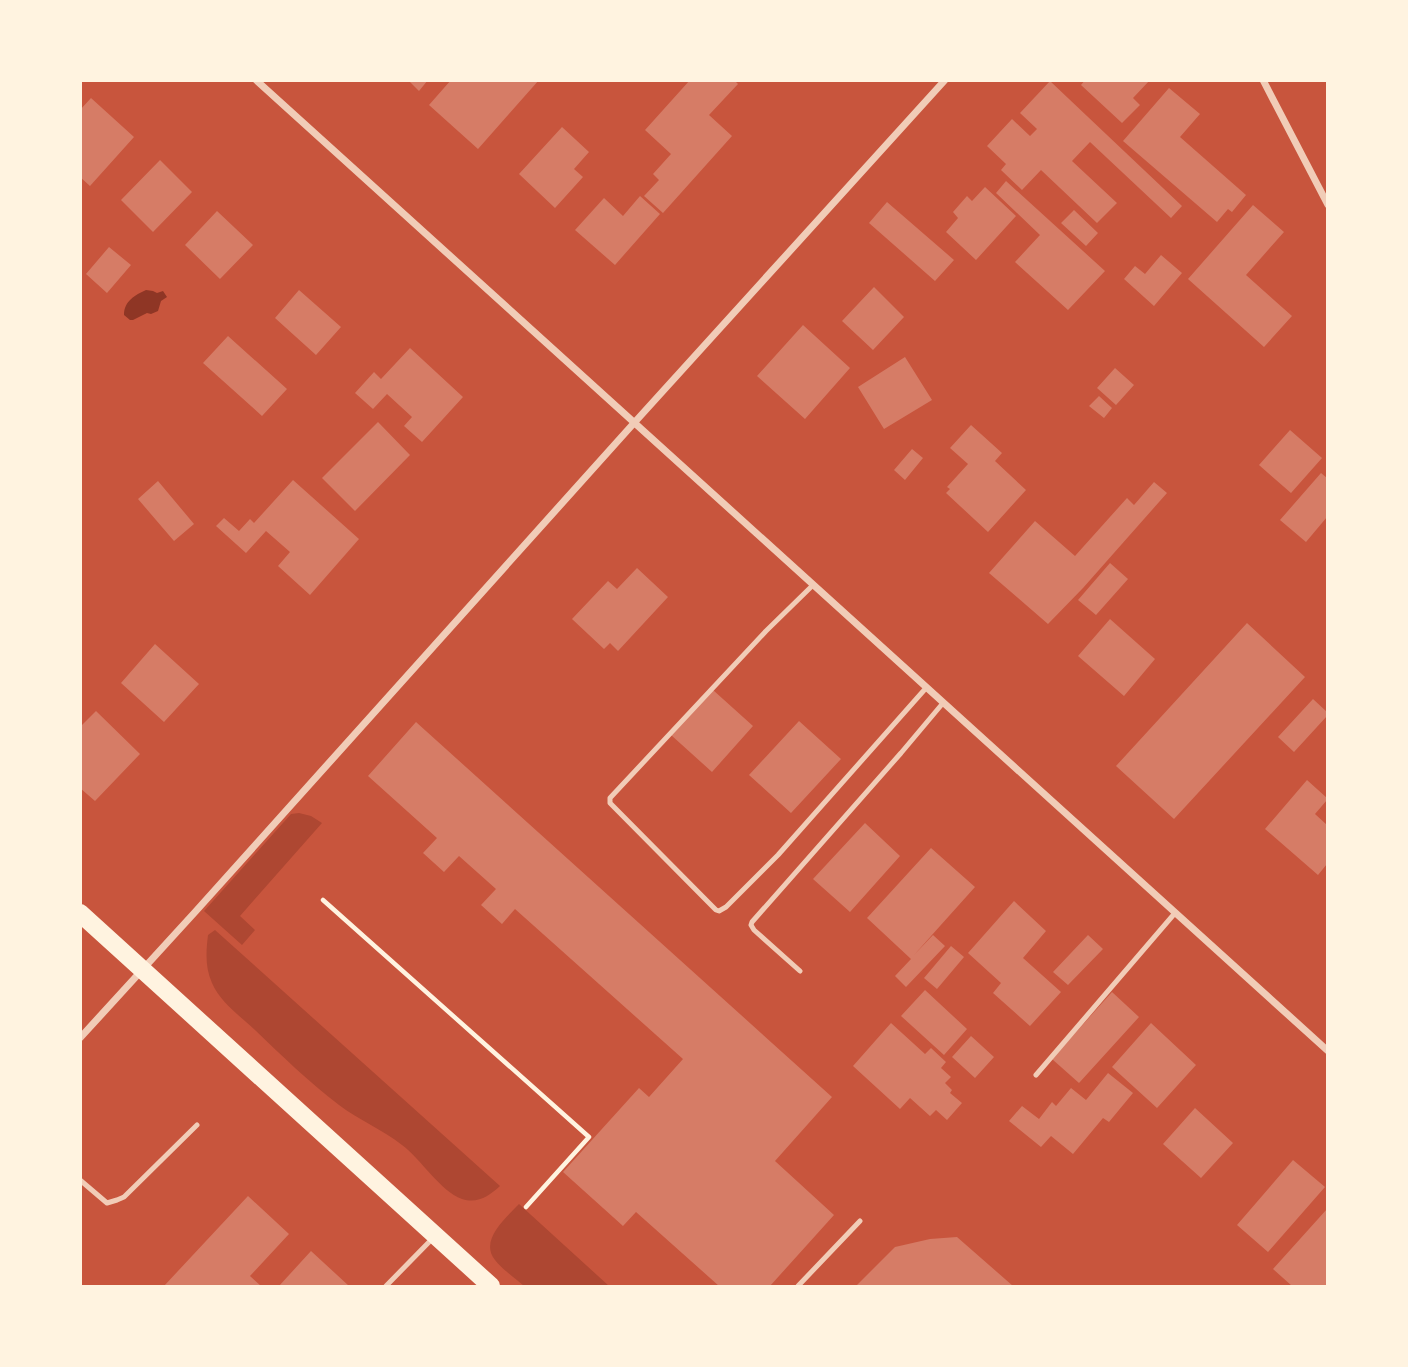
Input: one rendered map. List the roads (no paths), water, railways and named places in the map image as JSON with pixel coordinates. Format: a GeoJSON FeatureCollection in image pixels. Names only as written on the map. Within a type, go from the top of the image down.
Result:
{"type":"FeatureCollection","features":[{"type":"Feature","properties":{"kind":"main road"},"geometry":{"type":"LineString","coordinates":[[80,913],[491,1286]]}},
{"type":"Feature","properties":{"kind":"street"},"geometry":{"type":"LineString","coordinates":[[256,80],[1328,1051]]}},
{"type":"Feature","properties":{"kind":"street"},"geometry":{"type":"LineString","coordinates":[[80,1038],[945,80]]}},
{"type":"Feature","properties":{"kind":"street"},"geometry":{"type":"LineString","coordinates":[[1263,80],[1328,205]]}},
{"type":"Feature","properties":{"kind":"lane"},"geometry":{"type":"LineString","coordinates":[[812,586],[756,641],[610,798],[610,803],[716,911],[726,907],[778,855],[926,688]]}},
{"type":"Feature","properties":{"kind":"lane"},"geometry":{"type":"LineString","coordinates":[[800,971],[754,930],[752,922],[943,703]]}},
{"type":"Feature","properties":{"kind":"lane"},"geometry":{"type":"LineString","coordinates":[[1036,1075],[1175,913]]}},
{"type":"Feature","properties":{"kind":"lane"},"geometry":{"type":"LineString","coordinates":[[80,1181],[107,1202],[117,1200],[197,1125]]}},
{"type":"Feature","properties":{"kind":"lane"},"geometry":{"type":"LineString","coordinates":[[798,1286],[860,1221]]}},
{"type":"Feature","properties":{"kind":"lane"},"geometry":{"type":"LineString","coordinates":[[386,1286],[435,1236]]}}]}
